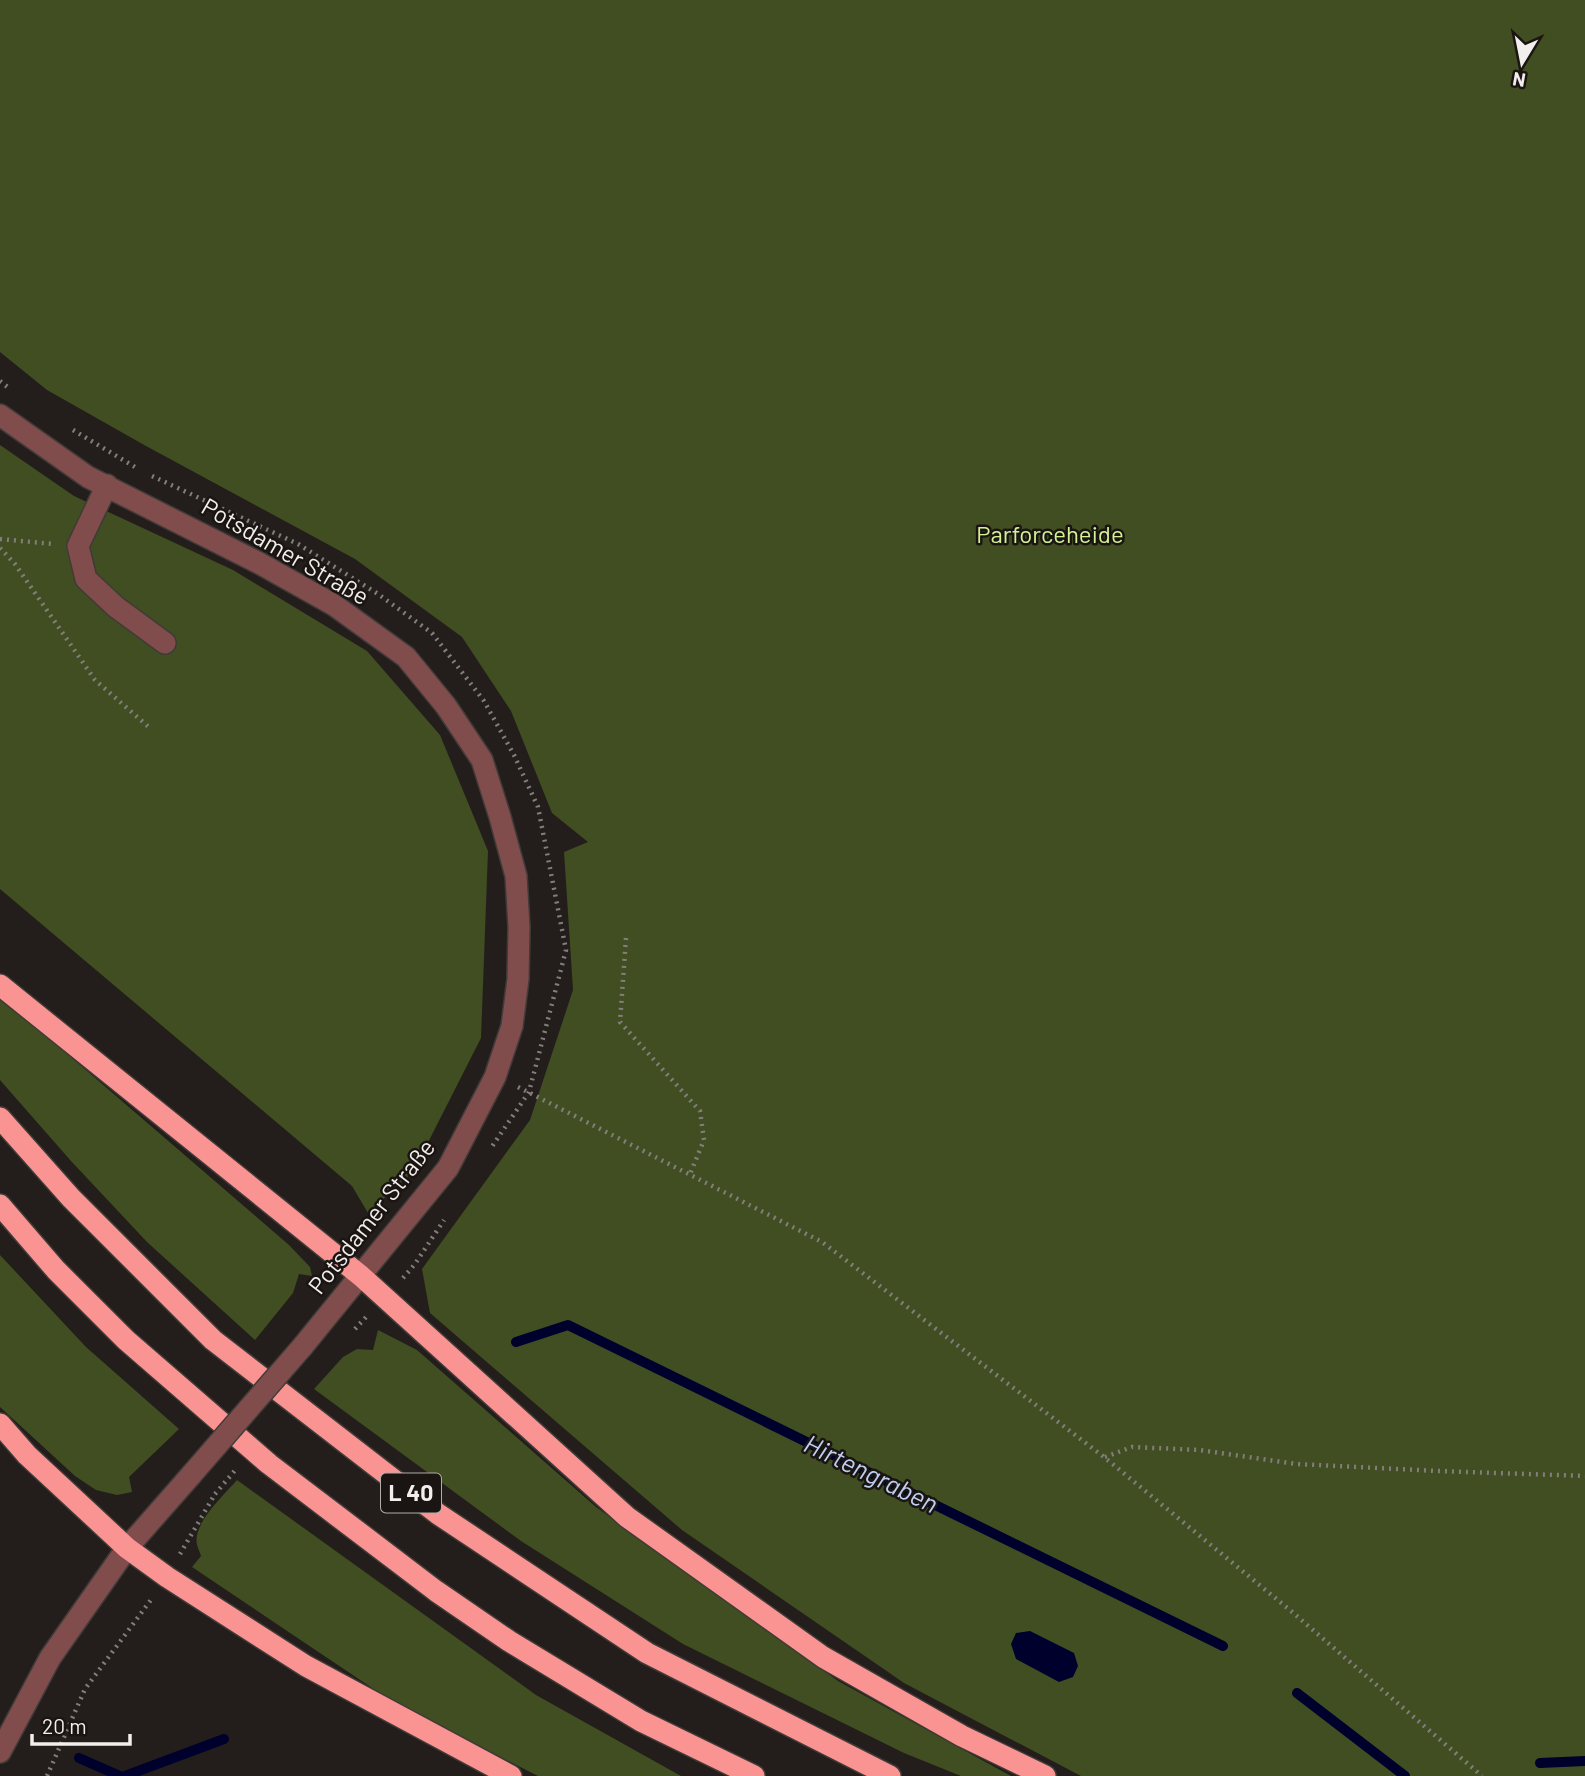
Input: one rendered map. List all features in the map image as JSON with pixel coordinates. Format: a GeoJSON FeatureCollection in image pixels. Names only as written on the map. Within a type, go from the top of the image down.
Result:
{"type":"FeatureCollection","features":[{"type":"Feature","properties":{"kind":"highway"},"geometry":{"type":"LineString","coordinates":[[0,985],[386,1297],[628,1517],[823,1657],[962,1736],[1045,1776]]}},
{"type":"Feature","properties":{"kind":"highway","name":"L 40"},"geometry":{"type":"LineString","coordinates":[[0,1118],[71,1198],[213,1340],[438,1514],[647,1653],[890,1776]]}},
{"type":"Feature","properties":{"kind":"highway","name":"L 40"},"geometry":{"type":"LineString","coordinates":[[0,1205],[56,1270],[126,1340],[269,1464],[436,1591],[509,1642],[641,1721],[754,1776]]}},
{"type":"Feature","properties":{"kind":"highway"},"geometry":{"type":"LineString","coordinates":[[0,1424],[27,1455],[127,1548],[167,1577],[306,1666],[511,1776]]}},
{"type":"Feature","properties":{"kind":"street","name":"Potsdamer Straße"},"geometry":{"type":"LineString","coordinates":[[0,415],[88,477],[259,563],[334,605],[406,657],[446,706],[482,760],[516,876],[519,927],[518,979],[512,1026],[495,1077],[448,1168],[303,1346],[127,1548],[50,1658],[0,1752]]}},
{"type":"Feature","properties":{"kind":"street"},"geometry":{"type":"LineString","coordinates":[[107,485],[78,546],[86,579],[116,607],[164,643]]}},
{"type":"Feature","properties":{"kind":"path"},"geometry":{"type":"LineString","coordinates":[[0,381],[18,394]]}},
{"type":"Feature","properties":{"kind":"path"},"geometry":{"type":"LineString","coordinates":[[71,429],[140,470]]}},
{"type":"Feature","properties":{"kind":"path"},"geometry":{"type":"LineString","coordinates":[[152,476],[298,544],[378,594],[432,633],[484,701],[514,755],[538,807],[566,950],[528,1092],[491,1149]]}},
{"type":"Feature","properties":{"kind":"path"},"geometry":{"type":"LineString","coordinates":[[0,539],[78,546]]}},
{"type":"Feature","properties":{"kind":"path"},"geometry":{"type":"LineString","coordinates":[[0,548],[15,564],[95,680],[151,729]]}},
{"type":"Feature","properties":{"kind":"path"},"geometry":{"type":"LineString","coordinates":[[625,938],[620,1022],[700,1111],[704,1140],[690,1174]]}},
{"type":"Feature","properties":{"kind":"path"},"geometry":{"type":"LineString","coordinates":[[495,1077],[822,1242],[1104,1457],[1291,1611],[1482,1776]]}},
{"type":"Feature","properties":{"kind":"path"},"geometry":{"type":"LineString","coordinates":[[386,1297],[415,1264],[445,1218]]}},
{"type":"Feature","properties":{"kind":"path"},"geometry":{"type":"LineString","coordinates":[[1104,1457],[1132,1447],[1200,1450],[1297,1464],[1585,1476]]}},
{"type":"Feature","properties":{"kind":"path"},"geometry":{"type":"LineString","coordinates":[[47,1776],[85,1689],[167,1577],[215,1494]]}},
{"type":"Feature","properties":{"kind":"green space","name":"Parforceheide"},"geometry":{"type":"Polygon","coordinates":[[[0,0],[1585,0],[1585,1776],[1081,1776],[904,1683],[682,1530],[430,1313],[422,1269],[530,1120],[573,990],[564,852],[588,842],[552,813],[511,711],[462,637],[355,559],[47,390],[0,352],[0,0]]]}},
{"type":"Feature","properties":{"kind":"green space"},"geometry":{"type":"Polygon","coordinates":[[[0,445],[74,496],[233,570],[367,651],[440,735],[488,851],[481,1038],[413,1172],[368,1213],[352,1186],[0,889],[0,445]]]}},
{"type":"Feature","properties":{"kind":"green space"},"geometry":{"type":"Polygon","coordinates":[[[0,996],[289,1245],[310,1267],[312,1276],[299,1274],[293,1293],[255,1340],[147,1242],[0,1080],[0,996]]]}},
{"type":"Feature","properties":{"kind":"green space"},"geometry":{"type":"Polygon","coordinates":[[[0,1255],[86,1347],[179,1429],[129,1477],[132,1492],[117,1495],[96,1490],[75,1476],[0,1407],[0,1255]]]}},
{"type":"Feature","properties":{"kind":"green space"},"geometry":{"type":"Polygon","coordinates":[[[378,1330],[417,1350],[596,1507],[838,1681],[1011,1776],[961,1776],[904,1753],[683,1644],[521,1541],[314,1389],[343,1357],[357,1349],[373,1350],[378,1330]]]}},
{"type":"Feature","properties":{"kind":"green space"},"geometry":{"type":"Polygon","coordinates":[[[237,1480],[536,1695],[681,1776],[538,1776],[393,1702],[192,1567],[201,1556],[197,1545],[199,1528],[210,1510],[237,1480]]]}},
{"type":"Feature","properties":{"kind":"water"},"geometry":{"type":"Polygon","coordinates":[[[1030,1631],[1074,1653],[1078,1666],[1073,1677],[1059,1682],[1016,1659],[1011,1644],[1016,1633],[1030,1631]]]}},
{"type":"Feature","properties":{"kind":"waterway","name":"Hirtengraben"},"geometry":{"type":"LineString","coordinates":[[516,1342],[568,1325],[1223,1646]]}},
{"type":"Feature","properties":{"kind":"waterway","name":"Hirtengraben"},"geometry":{"type":"LineString","coordinates":[[1297,1693],[1405,1776]]}},
{"type":"Feature","properties":{"kind":"waterway","name":"Hirtengraben"},"geometry":{"type":"LineString","coordinates":[[125,1776],[224,1739]]}},
{"type":"Feature","properties":{"kind":"waterway","name":"Hirtengraben"},"geometry":{"type":"LineString","coordinates":[[79,1758],[120,1776]]}},
{"type":"Feature","properties":{"kind":"waterway","name":"Hirtengraben"},"geometry":{"type":"LineString","coordinates":[[1540,1763],[1585,1761]]}}]}
